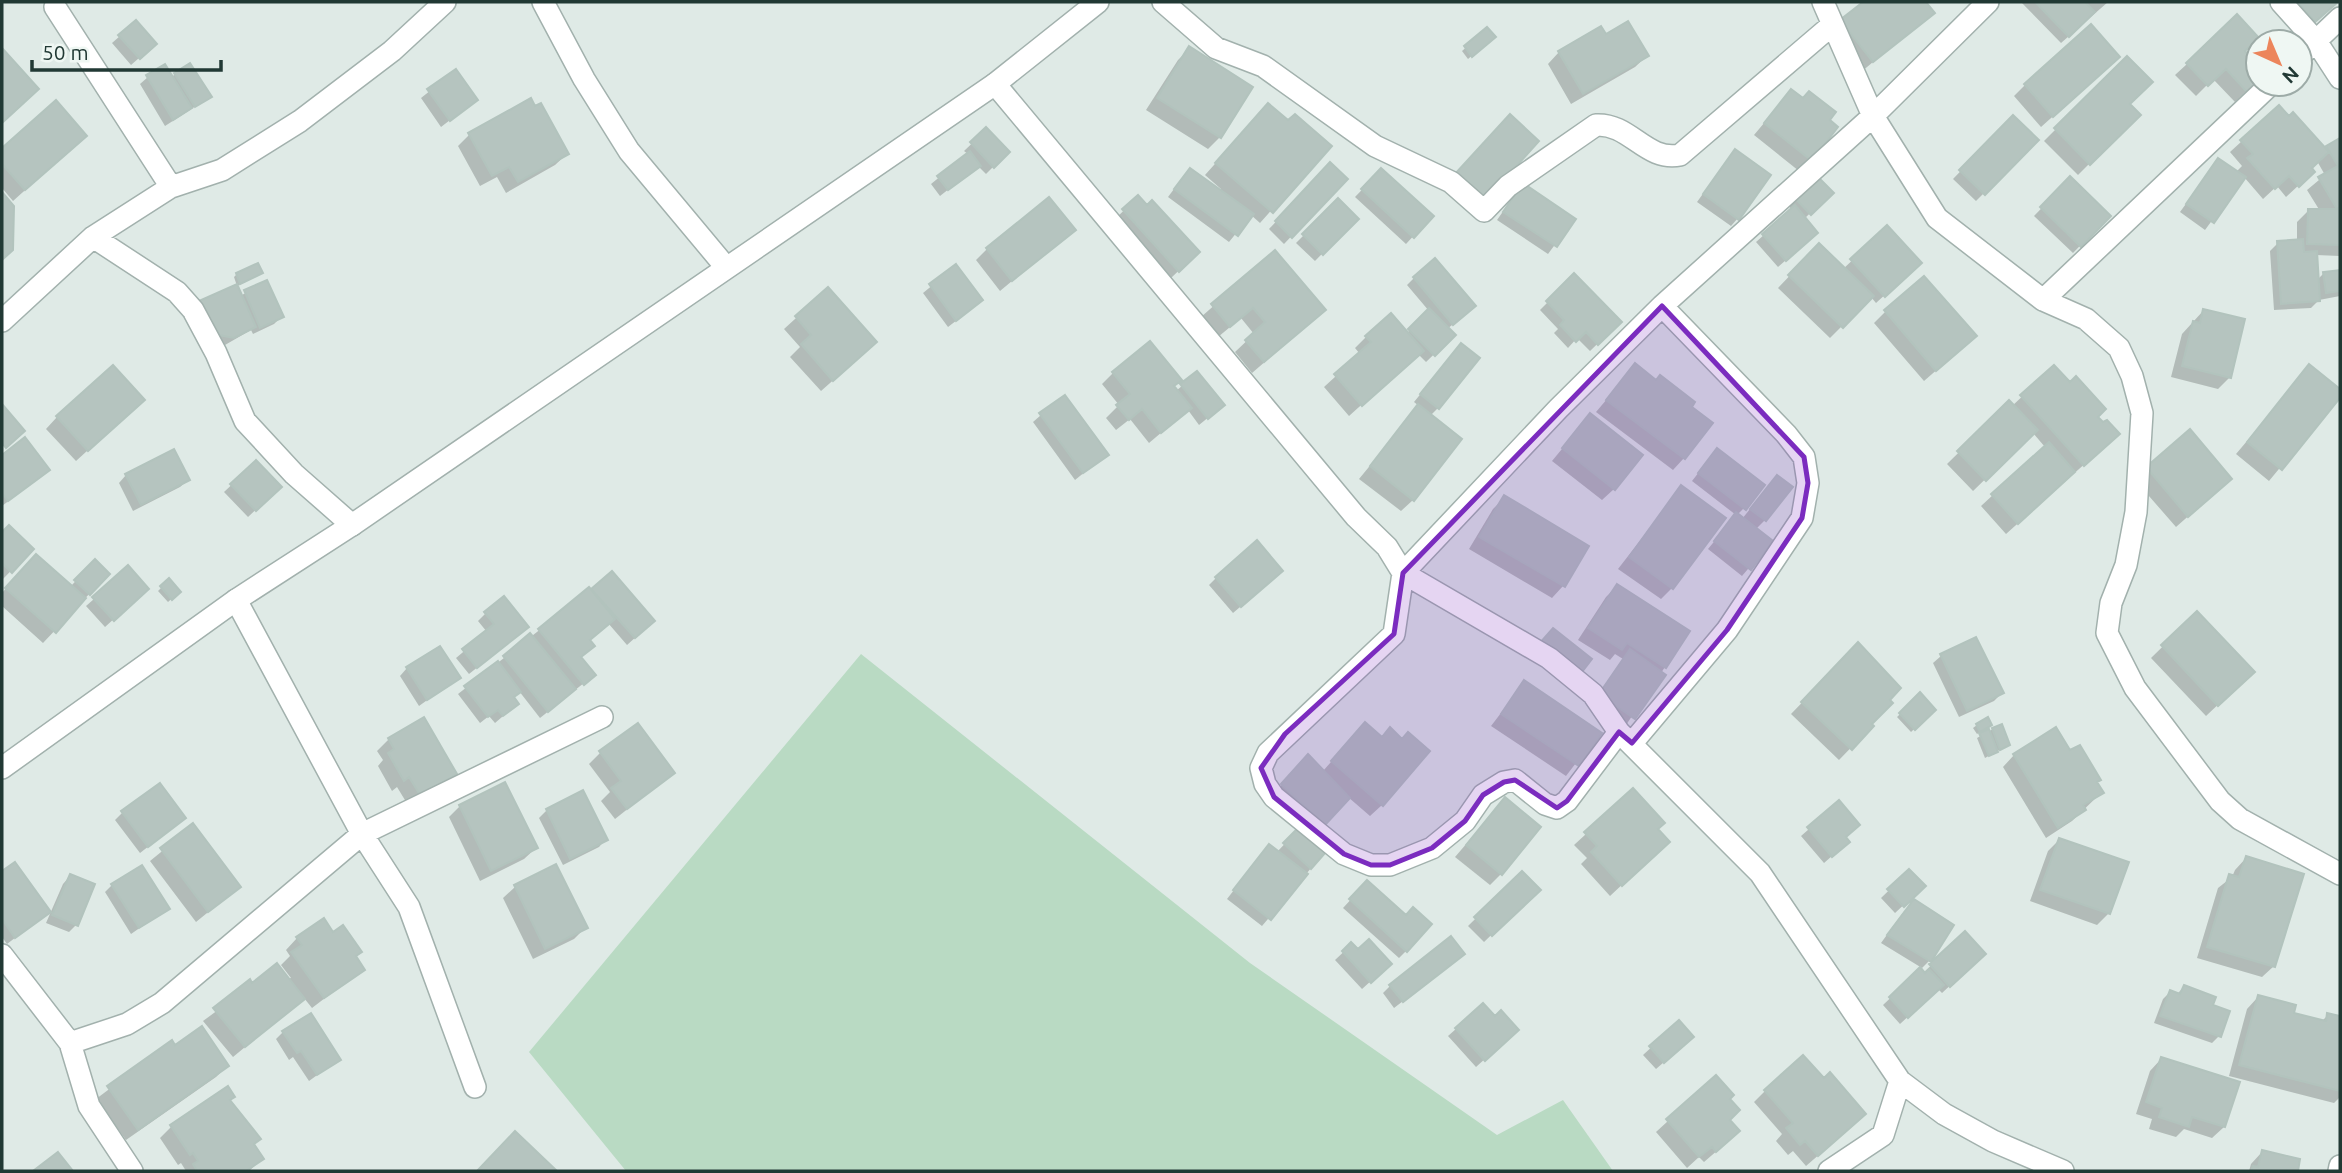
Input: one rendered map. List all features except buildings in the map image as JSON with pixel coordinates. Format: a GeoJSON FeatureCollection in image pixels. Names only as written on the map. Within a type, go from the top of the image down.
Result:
{"type":"FeatureCollection","features":[{"type":"Feature","properties":{"kind":"street"},"geometry":{"type":"LineString","coordinates":[[2,321],[93,237],[171,187],[222,170],[300,121],[392,51],[445,2]]}},
{"type":"Feature","properties":{"kind":"street"},"geometry":{"type":"LineString","coordinates":[[543,2],[584,79],[629,151],[725,266]]}},
{"type":"Feature","properties":{"kind":"street"},"geometry":{"type":"LineString","coordinates":[[2,768],[236,600],[352,525],[725,266],[995,84],[1098,2]]}},
{"type":"Feature","properties":{"kind":"street"},"geometry":{"type":"LineString","coordinates":[[1163,2],[1216,48],[1263,66],[1375,146],[1451,182],[1484,211],[1508,187],[1596,125],[1618,128],[1660,156],[1680,155],[1832,25]]}},
{"type":"Feature","properties":{"kind":"street"},"geometry":{"type":"LineString","coordinates":[[1823,2],[1873,116],[1937,218],[2043,300],[2086,319],[2119,348],[2132,376],[2142,413],[2136,512],[2126,565],[2110,603],[2107,633],[2135,688],[2220,801],[2240,819],[2270,838],[2340,874]]}},
{"type":"Feature","properties":{"kind":"street"},"geometry":{"type":"LineString","coordinates":[[1662,306],[1786,434],[1804,457],[1808,483],[1802,518],[1727,630],[1567,801],[1557,808],[1545,804],[1516,780],[1504,782],[1482,794],[1465,821],[1432,848],[1390,865],[1371,865],[1344,854],[1274,797],[1265,784],[1261,768],[1268,753],[1285,734],[1394,634],[1403,573],[1558,409],[1662,306],[1873,116],[1988,2]]}},
{"type":"Feature","properties":{"kind":"street"},"geometry":{"type":"LineString","coordinates":[[2281,2],[2316,41],[2340,78]]}},
{"type":"Feature","properties":{"kind":"street"},"geometry":{"type":"LineString","coordinates":[[55,7],[171,187]]}},
{"type":"Feature","properties":{"kind":"street"},"geometry":{"type":"LineString","coordinates":[[2316,41],[2340,18]]}},
{"type":"Feature","properties":{"kind":"street"},"geometry":{"type":"LineString","coordinates":[[995,84],[1347,506],[1387,547],[1403,573],[1549,658],[1593,694],[1625,737],[1759,873],[1900,1081],[1944,1114],[1993,1141],[2063,1171]]}},
{"type":"Feature","properties":{"kind":"street"},"geometry":{"type":"LineString","coordinates":[[2043,300],[2256,98]]}},
{"type":"Feature","properties":{"kind":"street"},"geometry":{"type":"LineString","coordinates":[[93,237],[177,292],[193,310],[216,353],[244,421],[294,474],[352,525]]}},
{"type":"Feature","properties":{"kind":"street"},"geometry":{"type":"LineString","coordinates":[[236,600],[362,834],[409,907],[475,1087]]}},
{"type":"Feature","properties":{"kind":"street"},"geometry":{"type":"LineString","coordinates":[[70,1043],[127,1024],[162,1003],[362,834],[602,717]]}},
{"type":"Feature","properties":{"kind":"street"},"geometry":{"type":"LineString","coordinates":[[2,955],[70,1043],[89,1106],[132,1171]]}},
{"type":"Feature","properties":{"kind":"street"},"geometry":{"type":"LineString","coordinates":[[1829,1171],[1883,1135],[1900,1081]]}},
{"type":"Feature","properties":{"kind":"highlighted area"},"geometry":{"type":"Polygon","coordinates":[[[1662,306],[1804,457],[1808,483],[1802,518],[1727,630],[1632,743],[1619,732],[1567,801],[1557,808],[1515,780],[1504,782],[1483,795],[1465,821],[1432,848],[1390,865],[1371,865],[1344,854],[1274,797],[1261,768],[1285,734],[1394,634],[1403,573],[1662,306]]]}},
{"type":"Feature","properties":{"kind":"green space"},"geometry":{"type":"Polygon","coordinates":[[[861,654],[1250,963],[1497,1135],[1563,1100],[1613,1171],[626,1171],[529,1052],[861,654]]]}}]}
